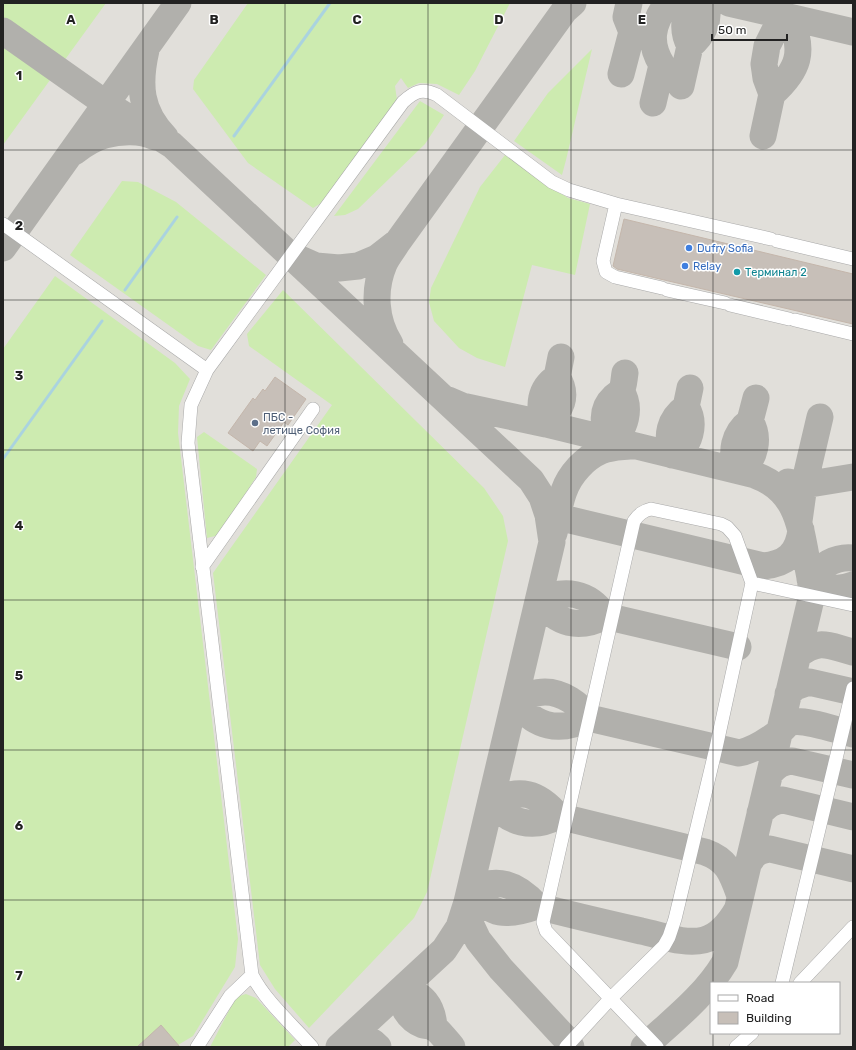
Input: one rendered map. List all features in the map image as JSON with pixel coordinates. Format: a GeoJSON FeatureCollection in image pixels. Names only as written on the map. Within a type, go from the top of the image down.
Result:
{"type":"FeatureCollection","features":[{"type":"Feature","properties":{"kind":"lane"},"geometry":{"type":"LineString","coordinates":[[312,1047],[266,996],[257,985],[252,975],[188,443],[191,405],[207,370],[404,102],[410,95],[419,91],[437,95],[552,182],[569,190],[616,204],[853,259]]}},
{"type":"Feature","properties":{"kind":"lane"},"geometry":{"type":"LineString","coordinates":[[616,204],[603,261],[606,272],[615,277],[853,334]]}},
{"type":"Feature","properties":{"kind":"lane"},"geometry":{"type":"LineString","coordinates":[[3,224],[207,370]]}},
{"type":"Feature","properties":{"kind":"lane"},"geometry":{"type":"LineString","coordinates":[[202,567],[313,409]]}},
{"type":"Feature","properties":{"kind":"lane"},"geometry":{"type":"LineString","coordinates":[[566,1047],[612,998],[664,946],[669,937],[675,919],[716,748],[752,584],[735,536],[727,527],[721,524],[651,509],[638,514],[634,521],[543,922],[546,931],[591,979],[612,998],[657,1047]]}},
{"type":"Feature","properties":{"kind":"lane"},"geometry":{"type":"LineString","coordinates":[[752,584],[853,605]]}},
{"type":"Feature","properties":{"kind":"lane"},"geometry":{"type":"LineString","coordinates":[[782,982],[853,688]]}},
{"type":"Feature","properties":{"kind":"lane"},"geometry":{"type":"LineString","coordinates":[[801,982],[853,927]]}},
{"type":"Feature","properties":{"kind":"lane"},"geometry":{"type":"LineString","coordinates":[[197,1047],[226,1001],[240,985],[252,975]]}},
{"type":"Feature","properties":{"kind":"lane"},"geometry":{"type":"LineString","coordinates":[[736,1047],[751,1034]]}},
{"type":"Feature","properties":{"kind":"shaded area"},"geometry":{"type":"Polygon","coordinates":[[[3,3],[853,3],[853,1047],[3,1047],[3,3]]]}},
{"type":"Feature","properties":{"kind":"green space"},"geometry":{"type":"Polygon","coordinates":[[[3,3],[106,3],[64,61],[3,17],[3,3]]]}},
{"type":"Feature","properties":{"kind":"green space"},"geometry":{"type":"Polygon","coordinates":[[[248,3],[510,3],[475,71],[459,95],[437,84],[419,83],[408,88],[401,78],[395,86],[397,100],[321,203],[313,208],[248,163],[193,89],[194,80],[248,3]]]}},
{"type":"Feature","properties":{"kind":"green space"},"geometry":{"type":"Polygon","coordinates":[[[3,46],[50,80],[3,145],[3,46]]]}},
{"type":"Feature","properties":{"kind":"green space"},"geometry":{"type":"Polygon","coordinates":[[[592,49],[562,175],[514,141],[548,93],[592,49]]]}},
{"type":"Feature","properties":{"kind":"green space"},"geometry":{"type":"Polygon","coordinates":[[[420,101],[444,115],[425,144],[358,209],[345,215],[334,216],[420,101]]]}},
{"type":"Feature","properties":{"kind":"green space"},"geometry":{"type":"Polygon","coordinates":[[[505,155],[568,198],[590,204],[575,275],[532,265],[505,367],[477,358],[459,348],[434,321],[429,302],[431,288],[480,187],[505,155]]]}},
{"type":"Feature","properties":{"kind":"green space"},"geometry":{"type":"Polygon","coordinates":[[[122,181],[138,182],[176,202],[266,275],[211,350],[198,346],[70,255],[122,181]]]}},
{"type":"Feature","properties":{"kind":"green space"},"geometry":{"type":"Polygon","coordinates":[[[55,276],[175,363],[190,379],[179,406],[178,433],[238,939],[235,967],[193,1036],[178,1045],[161,1026],[137,1047],[3,1047],[3,349],[55,276]]]}},
{"type":"Feature","properties":{"kind":"green space"},"geometry":{"type":"Polygon","coordinates":[[[283,290],[484,488],[503,516],[508,541],[427,892],[414,918],[309,1028],[275,989],[260,965],[213,573],[332,405],[249,346],[247,334],[283,290]]]}},
{"type":"Feature","properties":{"kind":"green space"},"geometry":{"type":"Polygon","coordinates":[[[204,432],[257,469],[256,477],[219,535],[207,538],[197,437],[204,432]]]}},
{"type":"Feature","properties":{"kind":"green space"},"geometry":{"type":"Polygon","coordinates":[[[246,994],[256,998],[295,1040],[288,1047],[210,1047],[236,997],[246,994]]]}},
{"type":"Feature","properties":{"kind":"building","name":"Терминал 2"},"geometry":{"type":"Polygon","coordinates":[[[624,219],[853,274],[853,324],[617,269],[613,266],[624,219]]]}},
{"type":"Feature","properties":{"kind":"building"},"geometry":{"type":"Polygon","coordinates":[[[275,377],[306,399],[288,425],[284,422],[267,446],[260,441],[253,451],[228,433],[253,398],[255,400],[263,389],[265,391],[275,377]]]}},
{"type":"Feature","properties":{"kind":"building"},"geometry":{"type":"Polygon","coordinates":[[[161,1025],[180,1047],[137,1047],[161,1025]]]}},
{"type":"Feature","properties":{"kind":"waterway"},"geometry":{"type":"LineString","coordinates":[[234,136],[330,3]]}},
{"type":"Feature","properties":{"kind":"waterway"},"geometry":{"type":"LineString","coordinates":[[125,290],[177,217]]}},
{"type":"Feature","properties":{"kind":"waterway"},"geometry":{"type":"LineString","coordinates":[[3,459],[102,321]]}},
{"type":"Feature","properties":{"kind":"taxiway"},"geometry":{"type":"LineString","coordinates":[[3,248],[178,3]]}},
{"type":"Feature","properties":{"kind":"taxiway"},"geometry":{"type":"LineString","coordinates":[[390,344],[381,325],[377,305],[378,284],[385,261],[564,11],[573,3]]}},
{"type":"Feature","properties":{"kind":"taxiway"},"geometry":{"type":"LineString","coordinates":[[621,74],[632,32],[626,17],[629,3]]}},
{"type":"Feature","properties":{"kind":"taxiway"},"geometry":{"type":"LineString","coordinates":[[653,103],[662,65],[653,41],[655,26],[667,3]]}},
{"type":"Feature","properties":{"kind":"taxiway"},"geometry":{"type":"LineString","coordinates":[[681,86],[690,46],[687,40],[685,24],[690,8],[694,3]]}},
{"type":"Feature","properties":{"kind":"taxiway"},"geometry":{"type":"LineString","coordinates":[[690,46],[699,37],[705,27],[707,15],[705,3]]}},
{"type":"Feature","properties":{"kind":"taxiway"},"geometry":{"type":"LineString","coordinates":[[729,3],[853,32]]}},
{"type":"Feature","properties":{"kind":"taxiway"},"geometry":{"type":"LineString","coordinates":[[763,136],[772,94],[766,78],[764,64],[767,46],[774,32],[781,24],[790,18],[797,40],[797,59],[794,68],[788,77],[772,94]]}},
{"type":"Feature","properties":{"kind":"taxiway"},"geometry":{"type":"LineString","coordinates":[[3,31],[105,103],[172,145],[531,480],[542,497],[548,515],[552,542],[467,902],[459,927],[444,950],[339,1047]]}},
{"type":"Feature","properties":{"kind":"taxiway"},"geometry":{"type":"LineString","coordinates":[[146,50],[142,75],[143,97],[150,117],[165,137]]}},
{"type":"Feature","properties":{"kind":"taxiway"},"geometry":{"type":"LineString","coordinates":[[74,152],[85,144],[101,136],[111,134],[137,132],[155,137]]}},
{"type":"Feature","properties":{"kind":"taxiway"},"geometry":{"type":"LineString","coordinates":[[298,258],[316,266],[339,268],[358,266],[377,258],[395,244]]}},
{"type":"Feature","properties":{"kind":"taxiway"},"geometry":{"type":"LineString","coordinates":[[557,377],[561,384],[563,397],[562,402],[556,413],[546,424],[543,418],[541,405],[542,398],[551,381],[557,377],[561,357]]}},
{"type":"Feature","properties":{"kind":"taxiway"},"geometry":{"type":"LineString","coordinates":[[621,391],[626,404],[626,418],[620,431],[609,440],[604,423],[606,407],[622,389],[625,373]]}},
{"type":"Feature","properties":{"kind":"taxiway"},"geometry":{"type":"LineString","coordinates":[[686,407],[691,420],[690,434],[684,446],[672,455],[669,441],[670,428],[676,417],[686,407],[690,388]]}},
{"type":"Feature","properties":{"kind":"taxiway"},"geometry":{"type":"LineString","coordinates":[[750,421],[755,434],[755,448],[749,461],[739,470],[734,457],[735,444],[740,431],[750,421],[756,398]]}},
{"type":"Feature","properties":{"kind":"taxiway"},"geometry":{"type":"LineString","coordinates":[[448,400],[462,406],[546,424],[755,475],[769,481],[779,489],[788,499],[794,510],[802,534],[812,590],[811,599],[725,962],[711,982]]}},
{"type":"Feature","properties":{"kind":"taxiway"},"geometry":{"type":"LineString","coordinates":[[799,521],[804,485],[820,417]]}},
{"type":"Feature","properties":{"kind":"taxiway"},"geometry":{"type":"LineString","coordinates":[[554,533],[564,491],[570,479],[579,467],[589,458],[601,451],[629,446]]}},
{"type":"Feature","properties":{"kind":"taxiway"},"geometry":{"type":"LineString","coordinates":[[788,482],[804,485],[853,477]]}},
{"type":"Feature","properties":{"kind":"taxiway"},"geometry":{"type":"LineString","coordinates":[[558,517],[763,566],[778,563],[790,556],[797,545],[801,530]]}},
{"type":"Feature","properties":{"kind":"taxiway"},"geometry":{"type":"LineString","coordinates":[[853,558],[834,560],[824,566],[810,579],[819,585],[830,588],[842,588],[853,585]]}},
{"type":"Feature","properties":{"kind":"taxiway"},"geometry":{"type":"LineString","coordinates":[[605,616],[599,608],[584,597],[558,594],[539,601],[553,615],[561,620],[569,622],[586,623],[605,616],[738,647]]}},
{"type":"Feature","properties":{"kind":"taxiway"},"geometry":{"type":"LineString","coordinates":[[798,655],[819,645],[831,646],[853,652]]}},
{"type":"Feature","properties":{"kind":"taxiway"},"geometry":{"type":"LineString","coordinates":[[788,694],[795,687],[809,682],[853,692]]}},
{"type":"Feature","properties":{"kind":"taxiway"},"geometry":{"type":"LineString","coordinates":[[589,718],[576,704],[558,694],[545,692],[515,700],[530,717],[548,725],[568,725],[578,723],[589,718],[739,753],[759,745],[780,732],[792,722],[805,722],[853,734]]}},
{"type":"Feature","properties":{"kind":"taxiway"},"geometry":{"type":"LineString","coordinates":[[770,773],[780,764],[792,761],[853,775]]}},
{"type":"Feature","properties":{"kind":"taxiway"},"geometry":{"type":"LineString","coordinates":[[558,816],[551,808],[536,797],[528,795],[511,794],[491,801],[505,815],[522,822],[539,823],[558,816],[713,855],[728,869],[740,896]]}},
{"type":"Feature","properties":{"kind":"taxiway"},"geometry":{"type":"LineString","coordinates":[[760,813],[770,804],[783,800],[853,817]]}},
{"type":"Feature","properties":{"kind":"taxiway"},"geometry":{"type":"LineString","coordinates":[[748,864],[757,853],[770,849],[853,869]]}},
{"type":"Feature","properties":{"kind":"taxiway"},"geometry":{"type":"LineString","coordinates":[[537,906],[522,892],[498,883],[480,886],[470,891],[485,905],[500,912],[517,912],[537,906],[672,939],[689,941],[704,940],[719,932],[737,910]]}},
{"type":"Feature","properties":{"kind":"taxiway"},"geometry":{"type":"LineString","coordinates":[[467,902],[469,921],[478,940],[501,969],[567,1040],[571,1047]]}},
{"type":"Feature","properties":{"kind":"taxiway"},"geometry":{"type":"LineString","coordinates":[[644,1047],[677,1018],[710,983]]}},
{"type":"Feature","properties":{"kind":"taxiway"},"geometry":{"type":"LineString","coordinates":[[434,1028],[433,1020],[432,1013],[421,997],[409,991],[401,990],[402,1001],[409,1015],[423,1025],[431,1026],[434,1027],[452,1047]]}},
{"type":"Feature","properties":{"kind":"taxiway"},"geometry":{"type":"LineString","coordinates":[[354,1047],[353,1034],[367,1038],[378,1047]]}},
{"type":"Feature","properties":{"kind":"place","name":"Dufry Sofia"},"geometry":{"type":"Point","coordinates":[689,248]}},
{"type":"Feature","properties":{"kind":"place","name":"Relay"},"geometry":{"type":"Point","coordinates":[685,266]}},
{"type":"Feature","properties":{"kind":"place","name":"Терминал 2"},"geometry":{"type":"Point","coordinates":[737,272]}},
{"type":"Feature","properties":{"kind":"place","name":"ПБС - летище София"},"geometry":{"type":"Point","coordinates":[255,423]}}]}
